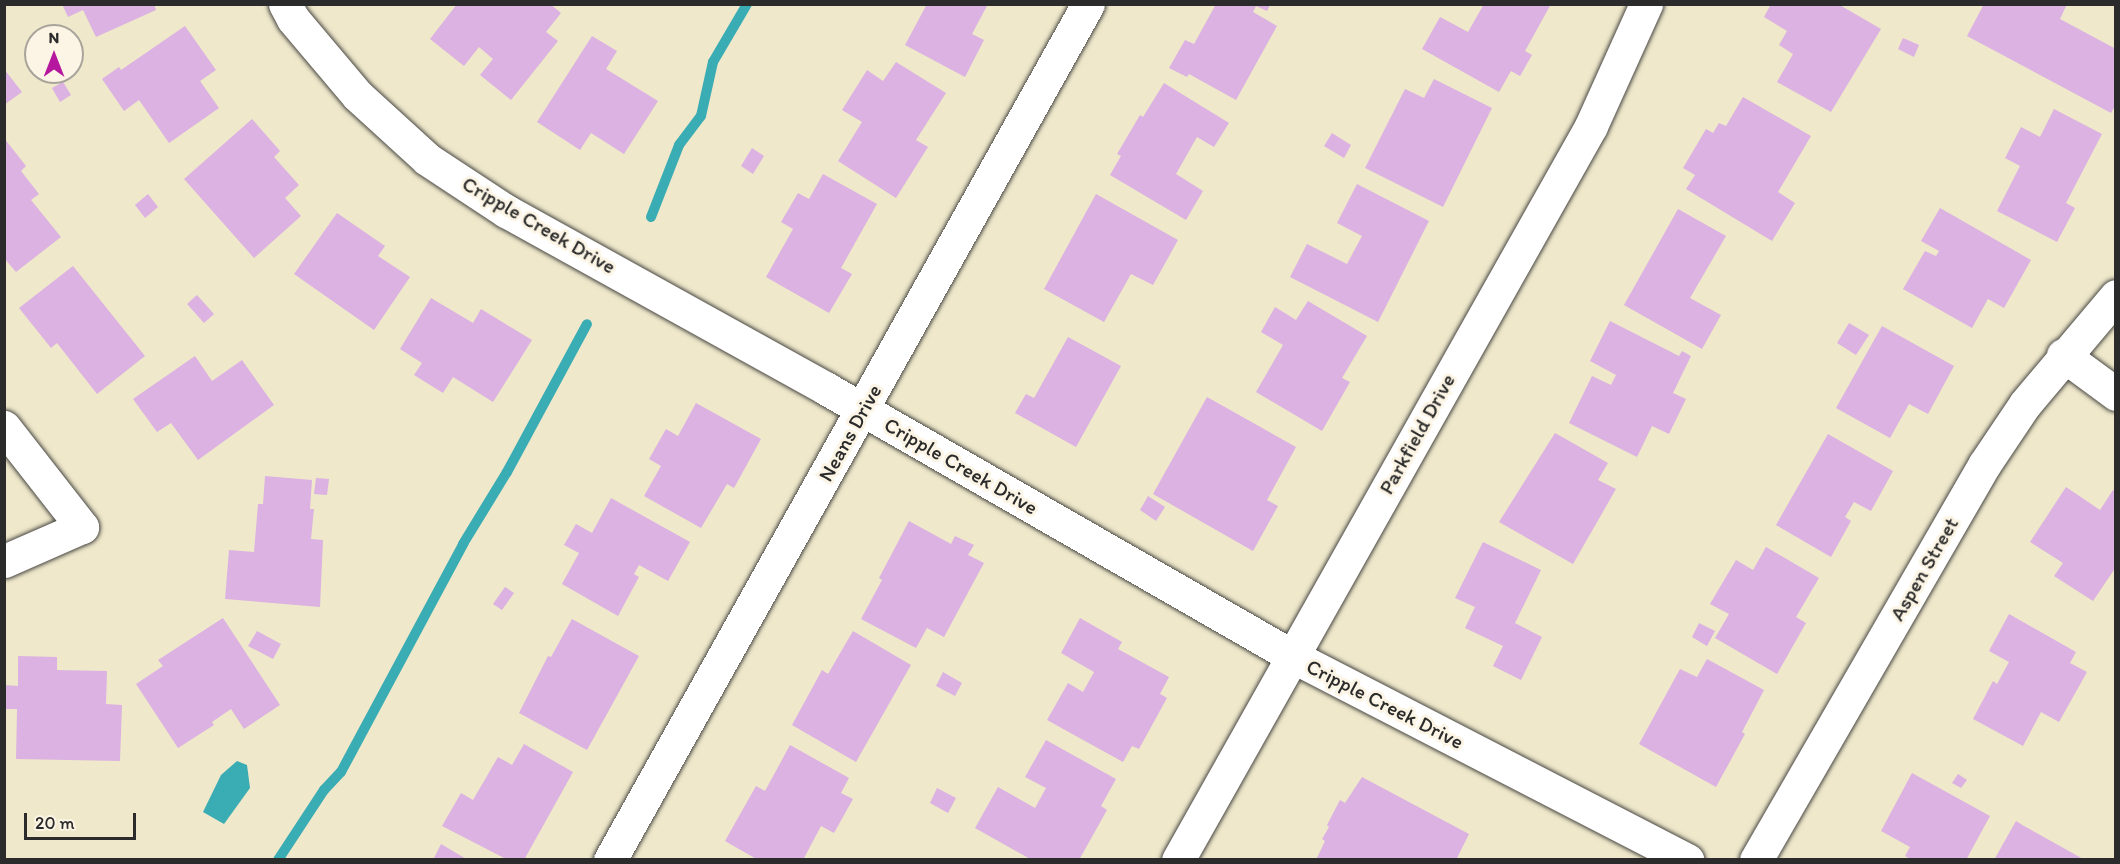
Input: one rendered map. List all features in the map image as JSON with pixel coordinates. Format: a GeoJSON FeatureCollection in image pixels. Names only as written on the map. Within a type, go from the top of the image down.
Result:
{"type":"FeatureCollection","features":[{"type":"Feature","properties":{"kind":"street","name":"Neans Drive"},"geometry":{"type":"LineString","coordinates":[[610,860],[1088,4]]}},
{"type":"Feature","properties":{"kind":"street","name":"Parkfield Drive"},"geometry":{"type":"LineString","coordinates":[[1178,860],[1591,126],[1646,4]]}},
{"type":"Feature","properties":{"kind":"street","name":"Cripple Creek Drive"},"geometry":{"type":"LineString","coordinates":[[297,9],[357,95],[427,159],[506,211],[863,410],[1292,656],[1688,860]]}},
{"type":"Feature","properties":{"kind":"street","name":"Aspen Street"},"geometry":{"type":"LineString","coordinates":[[1756,860],[1984,465],[2025,404],[2063,355],[2115,296]]}},
{"type":"Feature","properties":{"kind":"street"},"geometry":{"type":"LineString","coordinates":[[2063,355],[2115,394]]}},
{"type":"Feature","properties":{"kind":"street"},"geometry":{"type":"LineString","coordinates":[[4,427],[82,527],[4,561]]}},
{"type":"Feature","properties":{"kind":"water"},"geometry":{"type":"Polygon","coordinates":[[[237,761],[247,765],[250,788],[224,824],[203,812],[221,775],[237,761]]]}},
{"type":"Feature","properties":{"kind":"building"},"geometry":{"type":"Polygon","coordinates":[[[62,4],[154,4],[156,10],[96,37],[83,10],[68,17],[62,4]]]}},
{"type":"Feature","properties":{"kind":"building"},"geometry":{"type":"Polygon","coordinates":[[[457,4],[550,4],[561,13],[546,32],[558,41],[511,100],[480,75],[493,59],[479,47],[464,66],[430,39],[457,4]]]}},
{"type":"Feature","properties":{"kind":"building"},"geometry":{"type":"Polygon","coordinates":[[[927,4],[988,4],[972,34],[984,40],[965,77],[905,45],[927,4]]]}},
{"type":"Feature","properties":{"kind":"building"},"geometry":{"type":"Polygon","coordinates":[[[1216,4],[1270,5],[1267,11],[1256,6],[1253,12],[1277,26],[1236,100],[1189,74],[1187,77],[1169,68],[1185,40],[1194,44],[1216,4]]]}},
{"type":"Feature","properties":{"kind":"building"},"geometry":{"type":"Polygon","coordinates":[[[1484,4],[1551,4],[1525,51],[1532,55],[1520,76],[1511,71],[1499,92],[1422,49],[1440,17],[1468,32],[1484,4]]]}},
{"type":"Feature","properties":{"kind":"building"},"geometry":{"type":"Polygon","coordinates":[[[1771,4],[1838,4],[1881,29],[1831,112],[1777,82],[1793,54],[1779,45],[1787,31],[1764,17],[1771,4]]]}},
{"type":"Feature","properties":{"kind":"building"},"geometry":{"type":"Polygon","coordinates":[[[1984,4],[2067,4],[2060,19],[2116,49],[2116,104],[2111,113],[1967,36],[1984,4]]]}},
{"type":"Feature","properties":{"kind":"building"},"geometry":{"type":"Polygon","coordinates":[[[185,26],[216,70],[200,81],[219,108],[169,143],[139,100],[124,111],[102,79],[119,67],[121,70],[185,26]]]}},
{"type":"Feature","properties":{"kind":"building"},"geometry":{"type":"Polygon","coordinates":[[[592,36],[617,51],[606,69],[658,101],[624,154],[591,133],[580,150],[537,122],[592,36]]]}},
{"type":"Feature","properties":{"kind":"building"},"geometry":{"type":"Polygon","coordinates":[[[1903,38],[1919,45],[1914,57],[1898,49],[1903,38]]]}},
{"type":"Feature","properties":{"kind":"building"},"geometry":{"type":"Polygon","coordinates":[[[896,62],[946,93],[916,140],[928,147],[896,198],[838,161],[862,122],[842,110],[867,70],[883,81],[896,62]]]}},
{"type":"Feature","properties":{"kind":"building"},"geometry":{"type":"Polygon","coordinates":[[[4,69],[22,92],[4,105],[4,69]]]}},
{"type":"Feature","properties":{"kind":"building"},"geometry":{"type":"Polygon","coordinates":[[[1434,79],[1492,108],[1443,207],[1365,168],[1405,89],[1424,98],[1434,79]]]}},
{"type":"Feature","properties":{"kind":"building"},"geometry":{"type":"Polygon","coordinates":[[[1164,83],[1229,123],[1214,147],[1197,137],[1176,174],[1203,191],[1186,220],[1110,175],[1121,156],[1117,154],[1140,115],[1143,117],[1164,83]]]}},
{"type":"Feature","properties":{"kind":"building"},"geometry":{"type":"Polygon","coordinates":[[[64,84],[71,95],[60,102],[52,88],[64,84]]]}},
{"type":"Feature","properties":{"kind":"building"},"geometry":{"type":"Polygon","coordinates":[[[1743,97],[1811,136],[1778,192],[1795,203],[1772,241],[1686,189],[1695,175],[1683,168],[1706,129],[1713,133],[1719,123],[1726,126],[1743,97]]]}},
{"type":"Feature","properties":{"kind":"building"},"geometry":{"type":"Polygon","coordinates":[[[2054,109],[2102,134],[2066,203],[2075,208],[2057,242],[1997,211],[2020,166],[2005,158],[2021,127],[2040,137],[2054,109]]]}},
{"type":"Feature","properties":{"kind":"building"},"geometry":{"type":"Polygon","coordinates":[[[252,119],[280,151],[274,157],[299,185],[285,198],[301,216],[254,258],[184,179],[252,119]]]}},
{"type":"Feature","properties":{"kind":"building"},"geometry":{"type":"Polygon","coordinates":[[[1332,133],[1351,145],[1344,158],[1324,146],[1332,133]]]}},
{"type":"Feature","properties":{"kind":"building"},"geometry":{"type":"Polygon","coordinates":[[[4,138],[26,166],[21,171],[39,194],[31,200],[61,237],[16,272],[4,258],[4,138]]]}},
{"type":"Feature","properties":{"kind":"building"},"geometry":{"type":"Polygon","coordinates":[[[752,148],[764,156],[753,174],[741,166],[752,148]]]}},
{"type":"Feature","properties":{"kind":"building"},"geometry":{"type":"Polygon","coordinates":[[[823,174],[877,204],[841,268],[852,274],[829,313],[766,277],[793,229],[781,222],[798,193],[809,199],[823,174]]]}},
{"type":"Feature","properties":{"kind":"building"},"geometry":{"type":"Polygon","coordinates":[[[1357,184],[1429,221],[1378,322],[1290,277],[1307,244],[1347,264],[1362,236],[1337,223],[1357,184]]]}},
{"type":"Feature","properties":{"kind":"building"},"geometry":{"type":"Polygon","coordinates":[[[148,194],[158,207],[145,218],[135,205],[148,194]]]}},
{"type":"Feature","properties":{"kind":"building"},"geometry":{"type":"Polygon","coordinates":[[[1096,194],[1178,240],[1153,285],[1131,274],[1104,322],[1044,289],[1096,194]]]}},
{"type":"Feature","properties":{"kind":"building"},"geometry":{"type":"Polygon","coordinates":[[[1940,208],[2031,260],[2004,308],[1988,299],[1972,328],[1903,289],[1925,251],[1936,256],[1939,251],[1921,241],[1940,208]]]}},
{"type":"Feature","properties":{"kind":"building"},"geometry":{"type":"Polygon","coordinates":[[[1678,209],[1726,236],[1690,298],[1721,315],[1702,349],[1624,305],[1678,209]]]}},
{"type":"Feature","properties":{"kind":"building"},"geometry":{"type":"Polygon","coordinates":[[[337,213],[385,246],[378,256],[410,277],[374,330],[294,274],[337,213]]]}},
{"type":"Feature","properties":{"kind":"building"},"geometry":{"type":"Polygon","coordinates":[[[73,266],[145,356],[97,394],[57,343],[51,348],[19,308],[73,266]]]}},
{"type":"Feature","properties":{"kind":"building"},"geometry":{"type":"Polygon","coordinates":[[[197,295],[214,314],[204,323],[187,304],[197,295]]]}},
{"type":"Feature","properties":{"kind":"building"},"geometry":{"type":"Polygon","coordinates":[[[431,298],[473,323],[481,309],[532,340],[493,402],[453,377],[443,393],[414,375],[422,363],[400,349],[431,298]]]}},
{"type":"Feature","properties":{"kind":"building"},"geometry":{"type":"Polygon","coordinates":[[[1308,301],[1367,336],[1342,378],[1350,382],[1322,431],[1256,392],[1283,345],[1261,332],[1275,307],[1296,320],[1308,301]]]}},
{"type":"Feature","properties":{"kind":"building"},"geometry":{"type":"Polygon","coordinates":[[[1610,321],[1679,356],[1682,351],[1691,356],[1673,393],[1686,399],[1669,434],[1652,426],[1637,457],[1569,423],[1592,376],[1611,385],[1616,375],[1590,361],[1610,321]]]}},
{"type":"Feature","properties":{"kind":"building"},"geometry":{"type":"Polygon","coordinates":[[[1849,323],[1869,335],[1856,355],[1837,343],[1849,323]]]}},
{"type":"Feature","properties":{"kind":"building"},"geometry":{"type":"Polygon","coordinates":[[[1882,326],[1954,366],[1928,414],[1909,404],[1890,438],[1836,408],[1882,326]]]}},
{"type":"Feature","properties":{"kind":"building"},"geometry":{"type":"Polygon","coordinates":[[[1068,337],[1121,366],[1076,447],[1015,413],[1026,394],[1034,398],[1068,337]]]}},
{"type":"Feature","properties":{"kind":"building"},"geometry":{"type":"Polygon","coordinates":[[[195,356],[212,381],[242,360],[274,405],[198,460],[171,423],[157,432],[133,399],[195,356]]]}},
{"type":"Feature","properties":{"kind":"building"},"geometry":{"type":"Polygon","coordinates":[[[1207,397],[1296,447],[1267,500],[1278,506],[1253,551],[1153,494],[1207,397]]]}},
{"type":"Feature","properties":{"kind":"building"},"geometry":{"type":"Polygon","coordinates":[[[696,403],[761,439],[734,488],[727,484],[701,528],[644,496],[661,466],[649,459],[666,429],[678,436],[696,403]]]}},
{"type":"Feature","properties":{"kind":"building"},"geometry":{"type":"Polygon","coordinates":[[[1555,433],[1608,463],[1598,480],[1616,489],[1573,564],[1499,522],[1555,433]]]}},
{"type":"Feature","properties":{"kind":"building"},"geometry":{"type":"Polygon","coordinates":[[[1828,434],[1893,471],[1871,511],[1854,502],[1845,517],[1851,521],[1831,557],[1776,525],[1828,434]]]}},
{"type":"Feature","properties":{"kind":"building"},"geometry":{"type":"Polygon","coordinates":[[[265,476],[312,480],[310,509],[314,509],[311,539],[323,540],[320,607],[225,599],[229,550],[254,552],[258,504],[263,504],[265,476]]]}},
{"type":"Feature","properties":{"kind":"building"},"geometry":{"type":"Polygon","coordinates":[[[316,478],[329,479],[327,495],[314,494],[316,478]]]}},
{"type":"Feature","properties":{"kind":"building"},"geometry":{"type":"Polygon","coordinates":[[[2066,487],[2100,510],[2113,490],[2116,492],[2116,567],[2093,601],[2054,576],[2063,563],[2030,542],[2066,487]]]}},
{"type":"Feature","properties":{"kind":"building"},"geometry":{"type":"Polygon","coordinates":[[[1148,496],[1165,507],[1156,521],[1140,510],[1148,496]]]}},
{"type":"Feature","properties":{"kind":"building"},"geometry":{"type":"Polygon","coordinates":[[[611,498],[690,542],[668,581],[639,565],[634,574],[639,577],[618,616],[562,584],[579,553],[564,545],[576,524],[592,533],[611,498]]]}},
{"type":"Feature","properties":{"kind":"building"},"geometry":{"type":"Polygon","coordinates":[[[909,521],[951,544],[955,536],[974,545],[968,555],[984,563],[944,637],[927,628],[916,648],[861,619],[882,580],[879,578],[909,521]]]}},
{"type":"Feature","properties":{"kind":"building"},"geometry":{"type":"Polygon","coordinates":[[[1483,542],[1541,570],[1515,623],[1542,637],[1521,680],[1493,666],[1503,646],[1465,628],[1475,607],[1455,598],[1483,542]]]}},
{"type":"Feature","properties":{"kind":"building"},"geometry":{"type":"Polygon","coordinates":[[[1766,547],[1819,578],[1796,617],[1806,623],[1777,674],[1715,638],[1729,614],[1710,604],[1736,560],[1753,570],[1766,547]]]}},
{"type":"Feature","properties":{"kind":"building"},"geometry":{"type":"Polygon","coordinates":[[[505,587],[514,593],[502,610],[493,604],[505,587]]]}},
{"type":"Feature","properties":{"kind":"building"},"geometry":{"type":"Polygon","coordinates":[[[2009,614],[2076,652],[2070,663],[2087,672],[2059,722],[2041,712],[2023,746],[1973,719],[1993,681],[1997,684],[2009,662],[1989,651],[2009,614]]]}},
{"type":"Feature","properties":{"kind":"building"},"geometry":{"type":"Polygon","coordinates":[[[223,618],[280,705],[244,729],[231,709],[212,722],[214,725],[178,748],[136,684],[163,666],[158,660],[223,618]]]}},
{"type":"Feature","properties":{"kind":"building"},"geometry":{"type":"Polygon","coordinates":[[[1080,618],[1122,642],[1118,649],[1169,677],[1160,694],[1167,698],[1139,749],[1132,746],[1123,762],[1047,720],[1068,683],[1083,692],[1094,672],[1061,653],[1080,618]]]}},
{"type":"Feature","properties":{"kind":"building"},"geometry":{"type":"Polygon","coordinates":[[[572,619],[639,656],[587,750],[519,713],[548,656],[551,657],[572,619]]]}},
{"type":"Feature","properties":{"kind":"building"},"geometry":{"type":"Polygon","coordinates":[[[1699,623],[1715,631],[1707,646],[1692,637],[1699,623]]]}},
{"type":"Feature","properties":{"kind":"building"},"geometry":{"type":"Polygon","coordinates":[[[257,631],[281,644],[273,659],[248,646],[257,631]]]}},
{"type":"Feature","properties":{"kind":"building"},"geometry":{"type":"Polygon","coordinates":[[[853,631],[911,665],[856,762],[792,725],[822,670],[828,674],[853,631]]]}},
{"type":"Feature","properties":{"kind":"building"},"geometry":{"type":"Polygon","coordinates":[[[18,656],[57,657],[57,670],[107,671],[106,704],[122,705],[120,761],[16,759],[17,709],[4,709],[4,685],[18,686],[18,656]]]}},
{"type":"Feature","properties":{"kind":"building"},"geometry":{"type":"Polygon","coordinates":[[[1707,659],[1764,690],[1742,732],[1745,734],[1716,787],[1639,744],[1680,669],[1697,677],[1707,659]]]}},
{"type":"Feature","properties":{"kind":"building"},"geometry":{"type":"Polygon","coordinates":[[[943,672],[962,683],[955,696],[936,686],[943,672]]]}},
{"type":"Feature","properties":{"kind":"building"},"geometry":{"type":"Polygon","coordinates":[[[1046,740],[1116,779],[1101,806],[1107,810],[1079,860],[1032,860],[975,828],[998,787],[1035,808],[1046,788],[1025,777],[1046,740]]]}},
{"type":"Feature","properties":{"kind":"building"},"geometry":{"type":"Polygon","coordinates":[[[524,744],[573,772],[524,860],[508,860],[442,826],[461,793],[473,800],[498,757],[512,765],[524,744]]]}},
{"type":"Feature","properties":{"kind":"building"},"geometry":{"type":"Polygon","coordinates":[[[790,745],[849,778],[841,793],[853,799],[834,833],[821,826],[803,860],[758,860],[725,841],[756,786],[765,791],[790,745]]]}},
{"type":"Feature","properties":{"kind":"building"},"geometry":{"type":"Polygon","coordinates":[[[1912,773],[1990,816],[1966,860],[1912,860],[1905,856],[1910,847],[1881,831],[1912,773]]]}},
{"type":"Feature","properties":{"kind":"building"},"geometry":{"type":"Polygon","coordinates":[[[1958,774],[1967,780],[1961,788],[1952,783],[1958,774]]]}},
{"type":"Feature","properties":{"kind":"building"},"geometry":{"type":"Polygon","coordinates":[[[1362,777],[1469,834],[1456,860],[1316,860],[1325,841],[1322,839],[1329,827],[1327,825],[1340,800],[1345,803],[1362,777]]]}},
{"type":"Feature","properties":{"kind":"building"},"geometry":{"type":"Polygon","coordinates":[[[937,788],[956,798],[948,813],[930,803],[937,788]]]}},
{"type":"Feature","properties":{"kind":"building"},"geometry":{"type":"Polygon","coordinates":[[[2016,821],[2024,826],[2085,860],[1994,860],[2016,821]]]}},
{"type":"Feature","properties":{"kind":"building"},"geometry":{"type":"Polygon","coordinates":[[[441,844],[468,860],[433,860],[441,844]]]}},
{"type":"Feature","properties":{"kind":"waterway"},"geometry":{"type":"LineString","coordinates":[[651,217],[679,145],[701,116],[713,62],[747,4]]}},
{"type":"Feature","properties":{"kind":"waterway"},"geometry":{"type":"LineString","coordinates":[[278,860],[324,790],[341,772],[463,544],[507,472],[587,324]]}}]}
